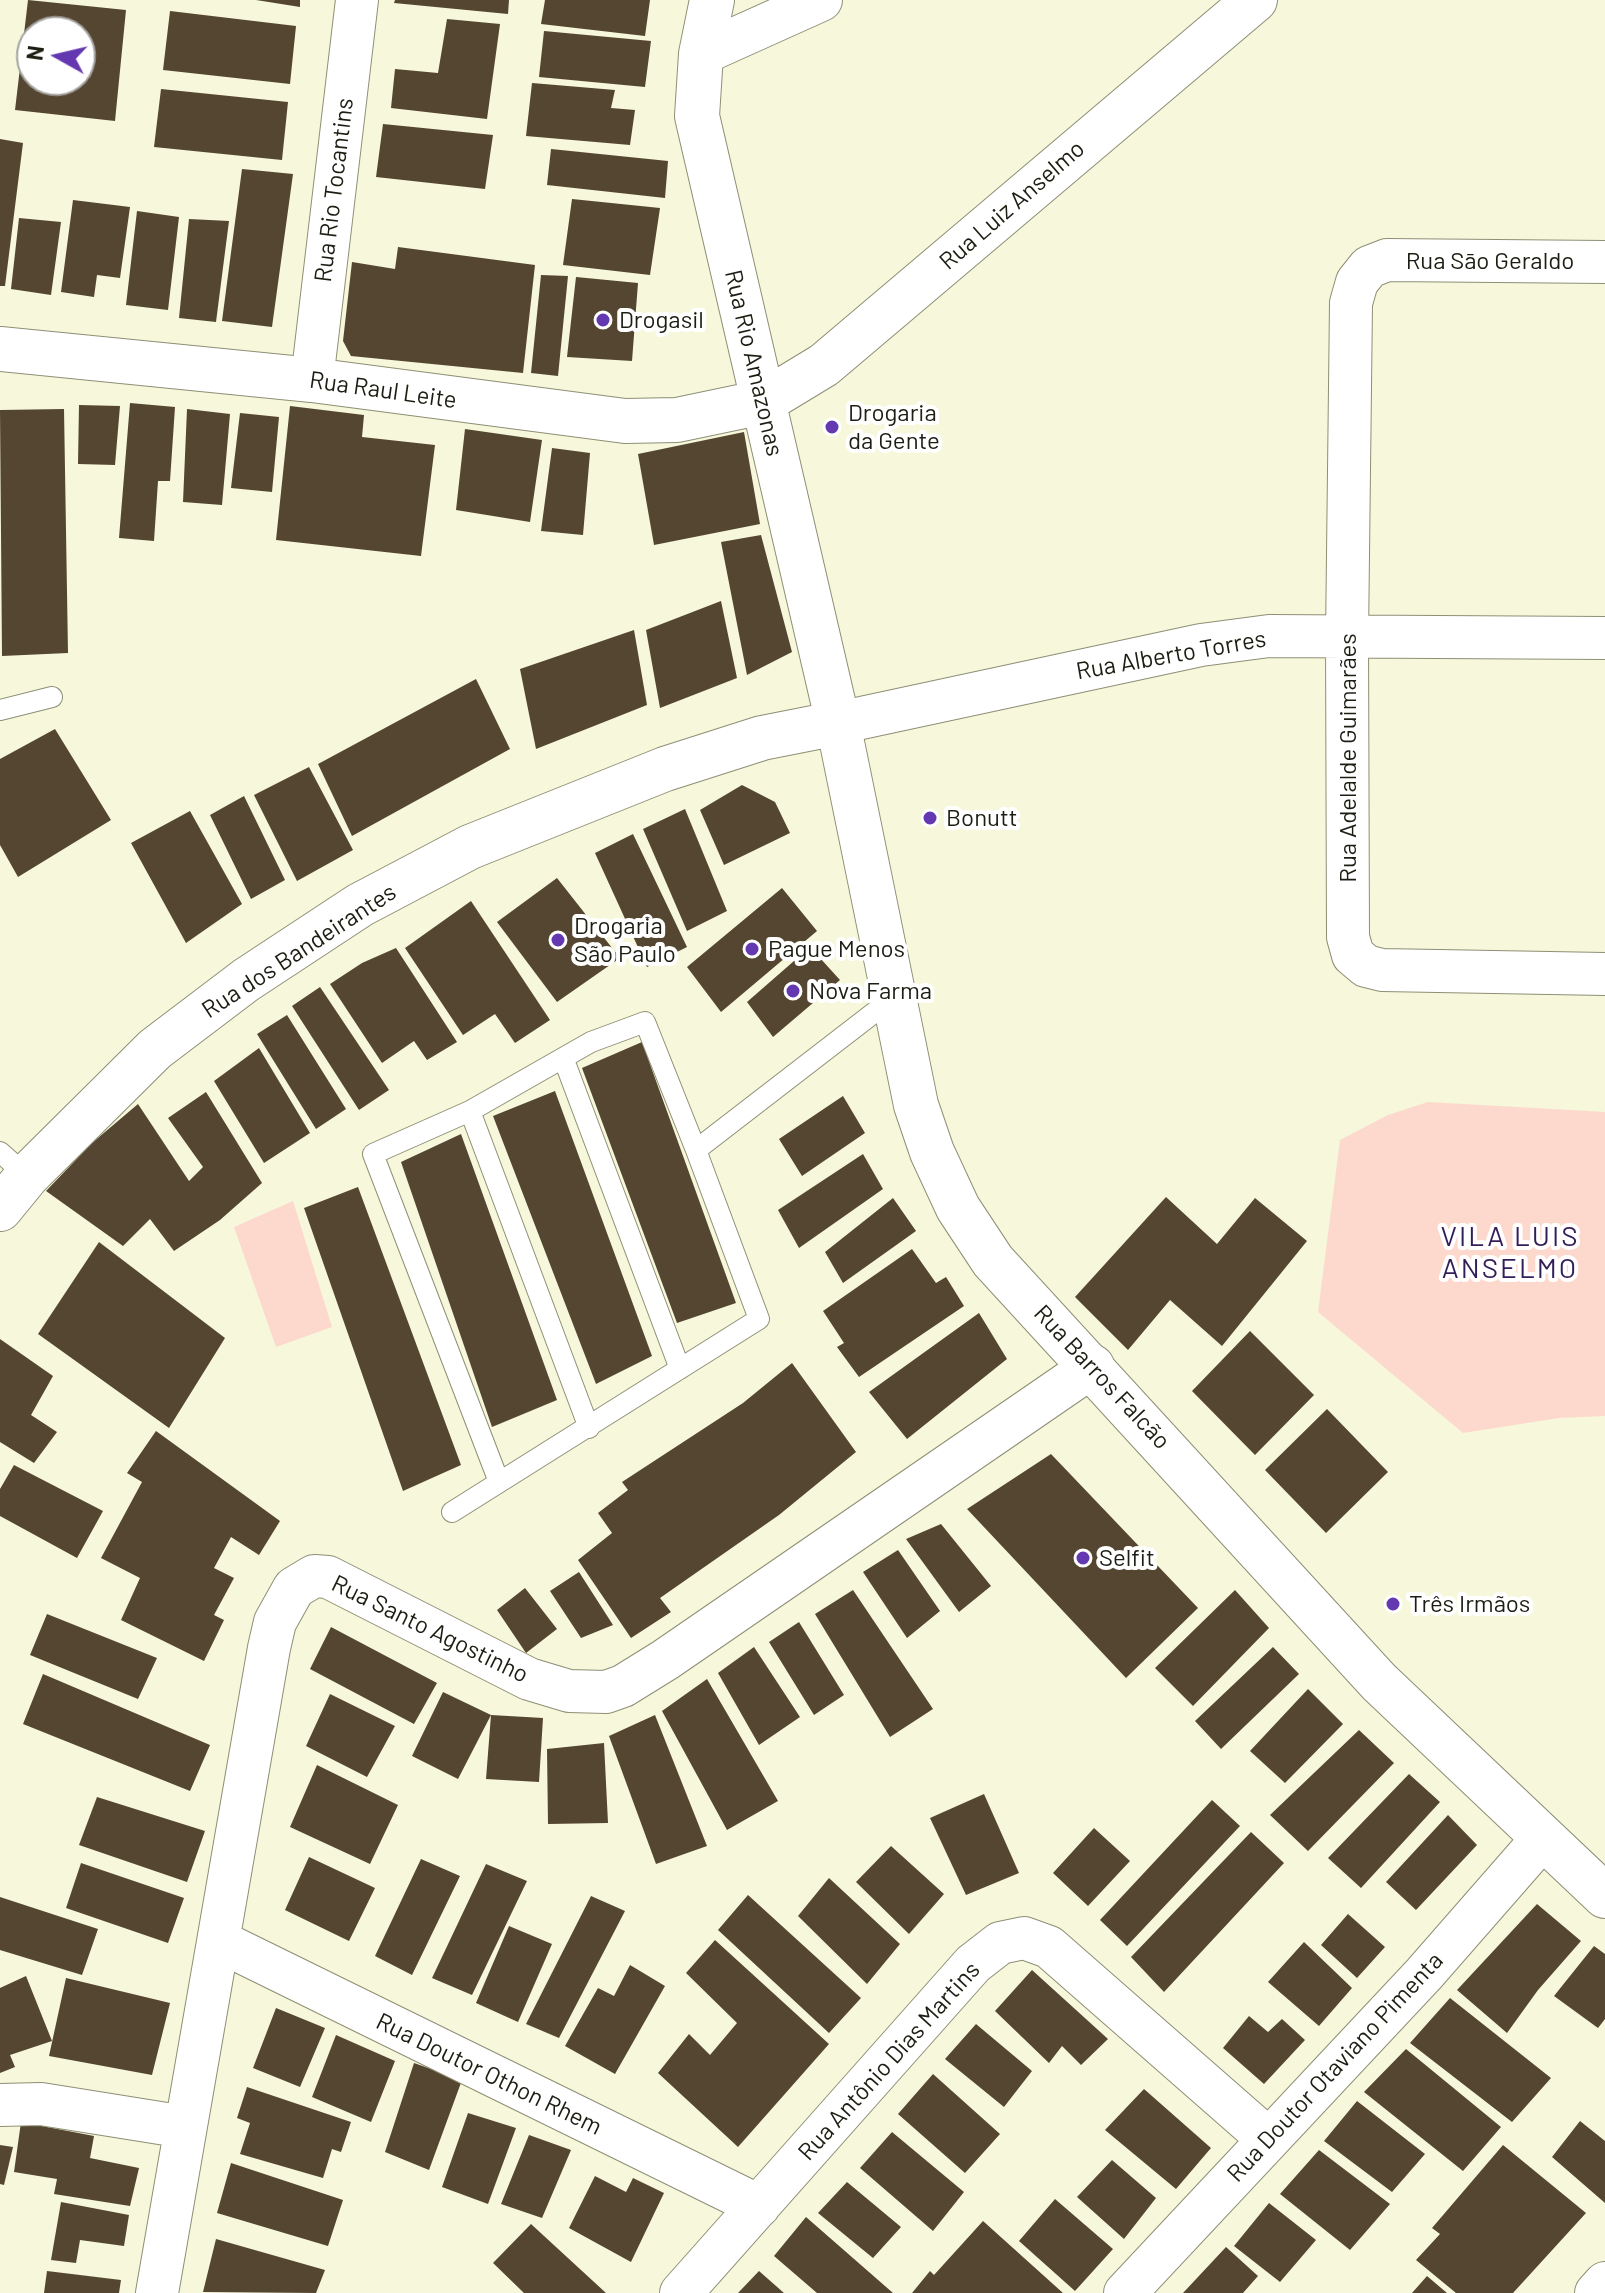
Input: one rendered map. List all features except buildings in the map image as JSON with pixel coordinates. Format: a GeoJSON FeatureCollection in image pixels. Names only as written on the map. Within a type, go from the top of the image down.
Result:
{"type":"FeatureCollection","features":[{"type":"Feature","properties":{"kind":"street","name":"Rua Rio Tocantins"},"geometry":{"type":"LineString","coordinates":[[312,380],[357,0]]}},
{"type":"Feature","properties":{"kind":"street","name":"Rua Rio Amazonas"},"geometry":{"type":"LineString","coordinates":[[712,0],[701,54],[697,116],[838,723]]}},
{"type":"Feature","properties":{"kind":"street"},"geometry":{"type":"LineString","coordinates":[[701,54],[821,0]]}},
{"type":"Feature","properties":{"kind":"street","name":"Rua Luiz Anselmo"},"geometry":{"type":"LineString","coordinates":[[763,402],[824,365],[1255,0]]}},
{"type":"Feature","properties":{"kind":"street","name":"Rua Sāo Geraldo"},"geometry":{"type":"LineString","coordinates":[[1351,303],[1357,282],[1369,267],[1387,260],[1605,262]]}},
{"type":"Feature","properties":{"kind":"street","name":"Rua Adelalde Guimarães"},"geometry":{"type":"LineString","coordinates":[[1351,303],[1347,638],[1348,937],[1353,955],[1366,966],[1382,970],[1605,974]]}},
{"type":"Feature","properties":{"kind":"street","name":"Rua Raul Leite"},"geometry":{"type":"LineString","coordinates":[[0,349],[312,380],[625,421],[677,420],[763,402]]}},
{"type":"Feature","properties":{"kind":"street","name":"Rua Alberto Torres"},"geometry":{"type":"LineString","coordinates":[[838,723],[1201,645],[1269,636],[1605,638]]}},
{"type":"Feature","properties":{"kind":"street","name":"Rua Barros Falcão"},"geometry":{"type":"LineString","coordinates":[[838,723],[916,1105],[932,1152],[958,1208],[993,1261],[1093,1366],[1379,1682],[1605,1896]]}},
{"type":"Feature","properties":{"kind":"street","name":"Rua dos Bandeirantes"},"geometry":{"type":"LineString","coordinates":[[9,1179],[155,1049],[246,980],[360,905],[470,847],[665,769],[762,738],[838,723]]}},
{"type":"Feature","properties":{"kind":"street","name":"Rua Santo Agostinho"},"geometry":{"type":"LineString","coordinates":[[157,2293],[275,1622],[284,1602],[302,1580],[314,1576],[342,1583],[548,1687],[606,1692],[623,1686],[665,1660],[1093,1366]]}},
{"type":"Feature","properties":{"kind":"street","name":"Rua Doutor Otaviano Pimenta"},"geometry":{"type":"LineString","coordinates":[[1125,2293],[1424,1974],[1542,1839]]}},
{"type":"Feature","properties":{"kind":"street","name":"Rua Antônio Dias Martins"},"geometry":{"type":"LineString","coordinates":[[681,2293],[973,1964],[1000,1943],[1024,1938],[1049,1947],[1267,2138]]}},
{"type":"Feature","properties":{"kind":"street","name":"Rua Doutor Othon Rhem"},"geometry":{"type":"LineString","coordinates":[[219,1941],[759,2206]]}},
{"type":"Feature","properties":{"kind":"street"},"geometry":{"type":"LineString","coordinates":[[0,2105],[41,2104],[185,2127]]}},
{"type":"Feature","properties":{"kind":"street"},"geometry":{"type":"LineString","coordinates":[[1596,2293],[1605,2283]]}},
{"type":"Feature","properties":{"kind":"lane"},"geometry":{"type":"LineString","coordinates":[[0,710],[52,697]]}},
{"type":"Feature","properties":{"kind":"lane"},"geometry":{"type":"LineString","coordinates":[[696,1150],[893,998]]}},
{"type":"Feature","properties":{"kind":"lane"},"geometry":{"type":"LineString","coordinates":[[452,1512],[759,1319],[645,1022],[591,1042],[470,1111],[373,1154],[499,1482]]}},
{"type":"Feature","properties":{"kind":"lane"},"geometry":{"type":"LineString","coordinates":[[564,1060],[680,1369]]}},
{"type":"Feature","properties":{"kind":"lane"},"geometry":{"type":"LineString","coordinates":[[470,1111],[589,1428]]}},
{"type":"Feature","properties":{"kind":"shaded area"},"geometry":{"type":"Polygon","coordinates":[[[1428,1102],[1605,1112],[1605,1416],[1559,1418],[1463,1433],[1318,1312],[1340,1140],[1388,1115],[1428,1102]]]}},
{"type":"Feature","properties":{"kind":"shaded area"},"geometry":{"type":"Polygon","coordinates":[[[293,1201],[332,1327],[276,1347],[234,1227],[293,1201]]]}},
{"type":"Feature","properties":{"kind":"place","name":"Drogasil"},"geometry":{"type":"Point","coordinates":[603,320]}},
{"type":"Feature","properties":{"kind":"place","name":"Drogaria da Gente"},"geometry":{"type":"Point","coordinates":[832,427]}},
{"type":"Feature","properties":{"kind":"place","name":"Bonutt"},"geometry":{"type":"Point","coordinates":[930,818]}},
{"type":"Feature","properties":{"kind":"place","name":"Drogaria São Paulo"},"geometry":{"type":"Point","coordinates":[558,940]}},
{"type":"Feature","properties":{"kind":"place","name":"Pague Menos"},"geometry":{"type":"Point","coordinates":[752,949]}},
{"type":"Feature","properties":{"kind":"place","name":"Nova Farma"},"geometry":{"type":"Point","coordinates":[793,991]}},
{"type":"Feature","properties":{"kind":"place","name":"Selfit"},"geometry":{"type":"Point","coordinates":[1083,1558]}},
{"type":"Feature","properties":{"kind":"place","name":"Três Irmãos"},"geometry":{"type":"Point","coordinates":[1393,1604]}},
{"type":"Feature","properties":{"kind":"district","name":"VILA LUIS ANSELMO"},"geometry":{"type":"Point","coordinates":[1510,1253]}}]}
